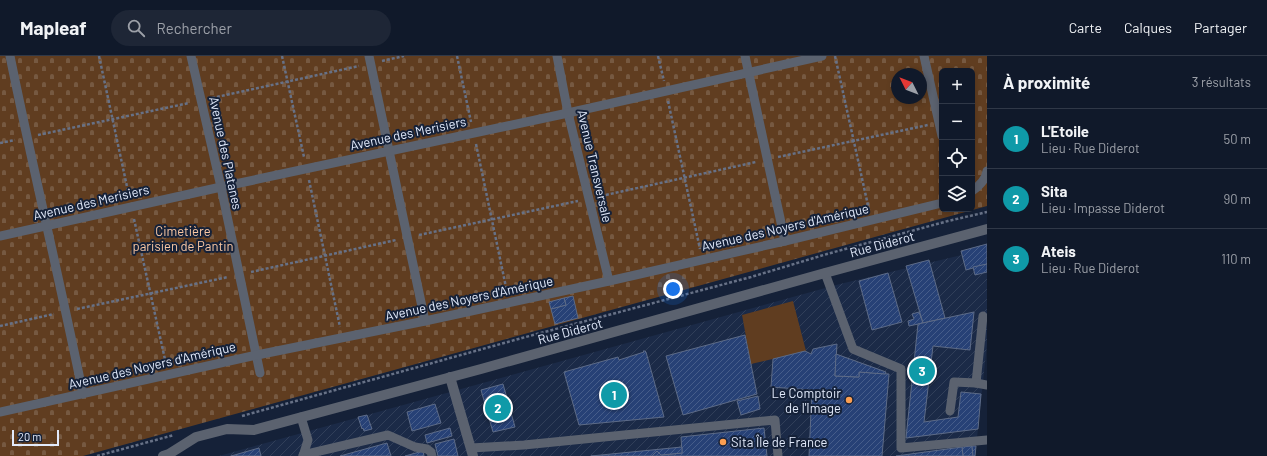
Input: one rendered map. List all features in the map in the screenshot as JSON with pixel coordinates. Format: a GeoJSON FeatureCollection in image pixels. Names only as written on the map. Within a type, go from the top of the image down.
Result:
{"type":"FeatureCollection","features":[{"type":"Feature","properties":{"kind":"street","name":"Rue Diderot"},"geometry":{"type":"LineString","coordinates":[[163,456],[169,454],[196,437],[227,429],[254,430],[987,229]]}},
{"type":"Feature","properties":{"kind":"street"},"geometry":{"type":"LineString","coordinates":[[450,377],[472,452]]}},
{"type":"Feature","properties":{"kind":"lane"},"geometry":{"type":"LineString","coordinates":[[10,56],[83,394]]}},
{"type":"Feature","properties":{"kind":"lane","name":"Avenue des Platanes"},"geometry":{"type":"LineString","coordinates":[[191,56],[221,187],[260,373]]}},
{"type":"Feature","properties":{"kind":"lane"},"geometry":{"type":"LineString","coordinates":[[369,56],[425,321]]}},
{"type":"Feature","properties":{"kind":"lane","name":"Avenue Transversale"},"geometry":{"type":"LineString","coordinates":[[557,56],[568,113],[609,281]]}},
{"type":"Feature","properties":{"kind":"lane"},"geometry":{"type":"LineString","coordinates":[[745,56],[786,241]]}},
{"type":"Feature","properties":{"kind":"lane","name":"Avenue des Merisiers"},"geometry":{"type":"LineString","coordinates":[[0,236],[389,150],[568,113],[822,56]]}},
{"type":"Feature","properties":{"kind":"lane"},"geometry":{"type":"LineString","coordinates":[[924,56],[939,123]]}},
{"type":"Feature","properties":{"kind":"lane"},"geometry":{"type":"LineString","coordinates":[[975,188],[982,182],[987,174],[987,170]]}},
{"type":"Feature","properties":{"kind":"lane","name":"Avenue des Noyers d'Amérique"},"geometry":{"type":"LineString","coordinates":[[0,412],[257,355],[425,321],[609,281],[786,241],[939,203]]}},
{"type":"Feature","properties":{"kind":"lane"},"geometry":{"type":"LineString","coordinates":[[825,273],[853,349],[901,369],[901,448],[987,440]]}},
{"type":"Feature","properties":{"kind":"lane"},"geometry":{"type":"LineString","coordinates":[[976,383],[983,316]]}},
{"type":"Feature","properties":{"kind":"lane"},"geometry":{"type":"LineString","coordinates":[[950,411],[954,382],[987,385]]}},
{"type":"Feature","properties":{"kind":"lane"},"geometry":{"type":"LineString","coordinates":[[301,417],[308,440],[303,456]]}},
{"type":"Feature","properties":{"kind":"lane"},"geometry":{"type":"LineString","coordinates":[[472,452],[524,445],[775,420],[778,456]]}},
{"type":"Feature","properties":{"kind":"lane"},"geometry":{"type":"LineString","coordinates":[[303,456],[388,435],[415,447],[427,449],[431,452],[432,456]]}},
{"type":"Feature","properties":{"kind":"path"},"geometry":{"type":"LineString","coordinates":[[282,56],[343,338]]}},
{"type":"Feature","properties":{"kind":"path"},"geometry":{"type":"LineString","coordinates":[[457,56],[510,303]]}},
{"type":"Feature","properties":{"kind":"path"},"geometry":{"type":"LineString","coordinates":[[658,56],[702,260]]}},
{"type":"Feature","properties":{"kind":"path"},"geometry":{"type":"LineString","coordinates":[[835,56],[871,220]]}},
{"type":"Feature","properties":{"kind":"path"},"geometry":{"type":"LineString","coordinates":[[0,326],[939,123]]}},
{"type":"Feature","properties":{"kind":"path"},"geometry":{"type":"LineString","coordinates":[[237,417],[751,277],[827,254],[987,212]]}},
{"type":"Feature","properties":{"kind":"path"},"geometry":{"type":"LineString","coordinates":[[97,456],[176,434]]}},
{"type":"Feature","properties":{"kind":"shaded area"},"geometry":{"type":"Polygon","coordinates":[[[987,249],[987,344],[975,456],[219,456],[840,284],[987,249]]]}},
{"type":"Feature","properties":{"kind":"green space","name":"Cimetière parisien de Pantin"},"geometry":{"type":"Polygon","coordinates":[[[0,56],[987,56],[987,206],[975,209],[975,68],[939,68],[939,212],[965,212],[83,456],[0,456],[0,56]]]}},
{"type":"Feature","properties":{"kind":"green space"},"geometry":{"type":"Polygon","coordinates":[[[793,301],[806,351],[751,364],[742,315],[793,301]]]}},
{"type":"Feature","properties":{"kind":"building"},"geometry":{"type":"Polygon","coordinates":[[[987,244],[987,264],[966,270],[961,251],[987,244]]]}},
{"type":"Feature","properties":{"kind":"building"},"geometry":{"type":"Polygon","coordinates":[[[929,260],[945,318],[923,323],[906,266],[929,260]]]}},
{"type":"Feature","properties":{"kind":"building"},"geometry":{"type":"Polygon","coordinates":[[[987,264],[987,272],[975,275],[973,267],[987,264]]]}},
{"type":"Feature","properties":{"kind":"building"},"geometry":{"type":"Polygon","coordinates":[[[888,273],[902,322],[872,330],[859,281],[888,273]]]}},
{"type":"Feature","properties":{"kind":"building"},"geometry":{"type":"Polygon","coordinates":[[[573,296],[578,318],[555,324],[551,309],[566,305],[564,298],[573,296]]]}},
{"type":"Feature","properties":{"kind":"building"},"geometry":{"type":"Polygon","coordinates":[[[564,298],[566,305],[551,309],[549,302],[564,298]]]}},
{"type":"Feature","properties":{"kind":"building"},"geometry":{"type":"Polygon","coordinates":[[[919,312],[923,323],[909,326],[908,321],[914,319],[912,314],[919,312]]]}},
{"type":"Feature","properties":{"kind":"building"},"geometry":{"type":"Polygon","coordinates":[[[974,312],[970,350],[933,346],[924,422],[958,417],[961,392],[981,394],[978,429],[906,438],[918,324],[974,312]]]}},
{"type":"Feature","properties":{"kind":"building"},"geometry":{"type":"Polygon","coordinates":[[[745,335],[757,394],[683,415],[666,356],[745,335]]]}},
{"type":"Feature","properties":{"kind":"building","name":"Le Comptoir de l'Image"},"geometry":{"type":"Polygon","coordinates":[[[837,344],[835,376],[859,377],[859,372],[889,374],[882,456],[809,456],[812,390],[771,387],[773,359],[805,351],[811,354],[813,349],[837,344]]]}},
{"type":"Feature","properties":{"kind":"building"},"geometry":{"type":"Polygon","coordinates":[[[643,351],[646,352],[664,417],[579,425],[564,372],[618,357],[619,360],[644,352],[643,351]]]}},
{"type":"Feature","properties":{"kind":"building"},"geometry":{"type":"Polygon","coordinates":[[[836,354],[886,372],[885,374],[859,372],[859,377],[835,376],[836,354]]]}},
{"type":"Feature","properties":{"kind":"building"},"geometry":{"type":"Polygon","coordinates":[[[503,384],[515,427],[493,432],[481,390],[503,384]]]}},
{"type":"Feature","properties":{"kind":"building"},"geometry":{"type":"Polygon","coordinates":[[[758,396],[760,409],[741,415],[737,401],[758,396]]]}},
{"type":"Feature","properties":{"kind":"building"},"geometry":{"type":"Polygon","coordinates":[[[435,404],[441,423],[412,431],[407,412],[435,404]]]}},
{"type":"Feature","properties":{"kind":"building"},"geometry":{"type":"Polygon","coordinates":[[[367,415],[372,429],[364,431],[358,417],[367,415]]]}},
{"type":"Feature","properties":{"kind":"building"},"geometry":{"type":"Polygon","coordinates":[[[450,428],[452,436],[427,443],[425,435],[450,428]]]}},
{"type":"Feature","properties":{"kind":"building","name":"Sita Île de France"},"geometry":{"type":"Polygon","coordinates":[[[764,428],[767,456],[652,456],[657,451],[661,455],[682,453],[681,437],[764,428]]]}},
{"type":"Feature","properties":{"kind":"building"},"geometry":{"type":"Polygon","coordinates":[[[454,439],[458,456],[438,456],[435,444],[454,439]]]}},
{"type":"Feature","properties":{"kind":"building"},"geometry":{"type":"Polygon","coordinates":[[[387,443],[391,456],[340,456],[387,443]]]}},
{"type":"Feature","properties":{"kind":"building"},"geometry":{"type":"Polygon","coordinates":[[[972,446],[973,456],[963,456],[962,447],[972,446]]]}},
{"type":"Feature","properties":{"kind":"building"},"geometry":{"type":"Polygon","coordinates":[[[972,446],[976,446],[975,456],[973,456],[972,446]]]}},
{"type":"Feature","properties":{"kind":"building"},"geometry":{"type":"Polygon","coordinates":[[[682,447],[682,453],[661,455],[657,451],[652,456],[591,456],[682,447]]]}},
{"type":"Feature","properties":{"kind":"building"},"geometry":{"type":"Polygon","coordinates":[[[962,447],[963,456],[896,456],[962,447]]]}},
{"type":"Feature","properties":{"kind":"building"},"geometry":{"type":"Polygon","coordinates":[[[259,448],[261,456],[231,456],[259,448]]]}},
{"type":"Feature","properties":{"kind":"building"},"geometry":{"type":"Polygon","coordinates":[[[423,451],[424,456],[405,456],[423,451]]]}},
{"type":"Feature","properties":{"kind":"place","name":"Ateis"},"geometry":{"type":"Point","coordinates":[922,371]}},
{"type":"Feature","properties":{"kind":"place","name":"L'Etoile"},"geometry":{"type":"Point","coordinates":[614,395]}},
{"type":"Feature","properties":{"kind":"place","name":"Le Comptoir de l'Image"},"geometry":{"type":"Point","coordinates":[849,400]}},
{"type":"Feature","properties":{"kind":"place","name":"Sita"},"geometry":{"type":"Point","coordinates":[498,408]}},
{"type":"Feature","properties":{"kind":"place","name":"Sita Île de France"},"geometry":{"type":"Point","coordinates":[723,442]}}]}
